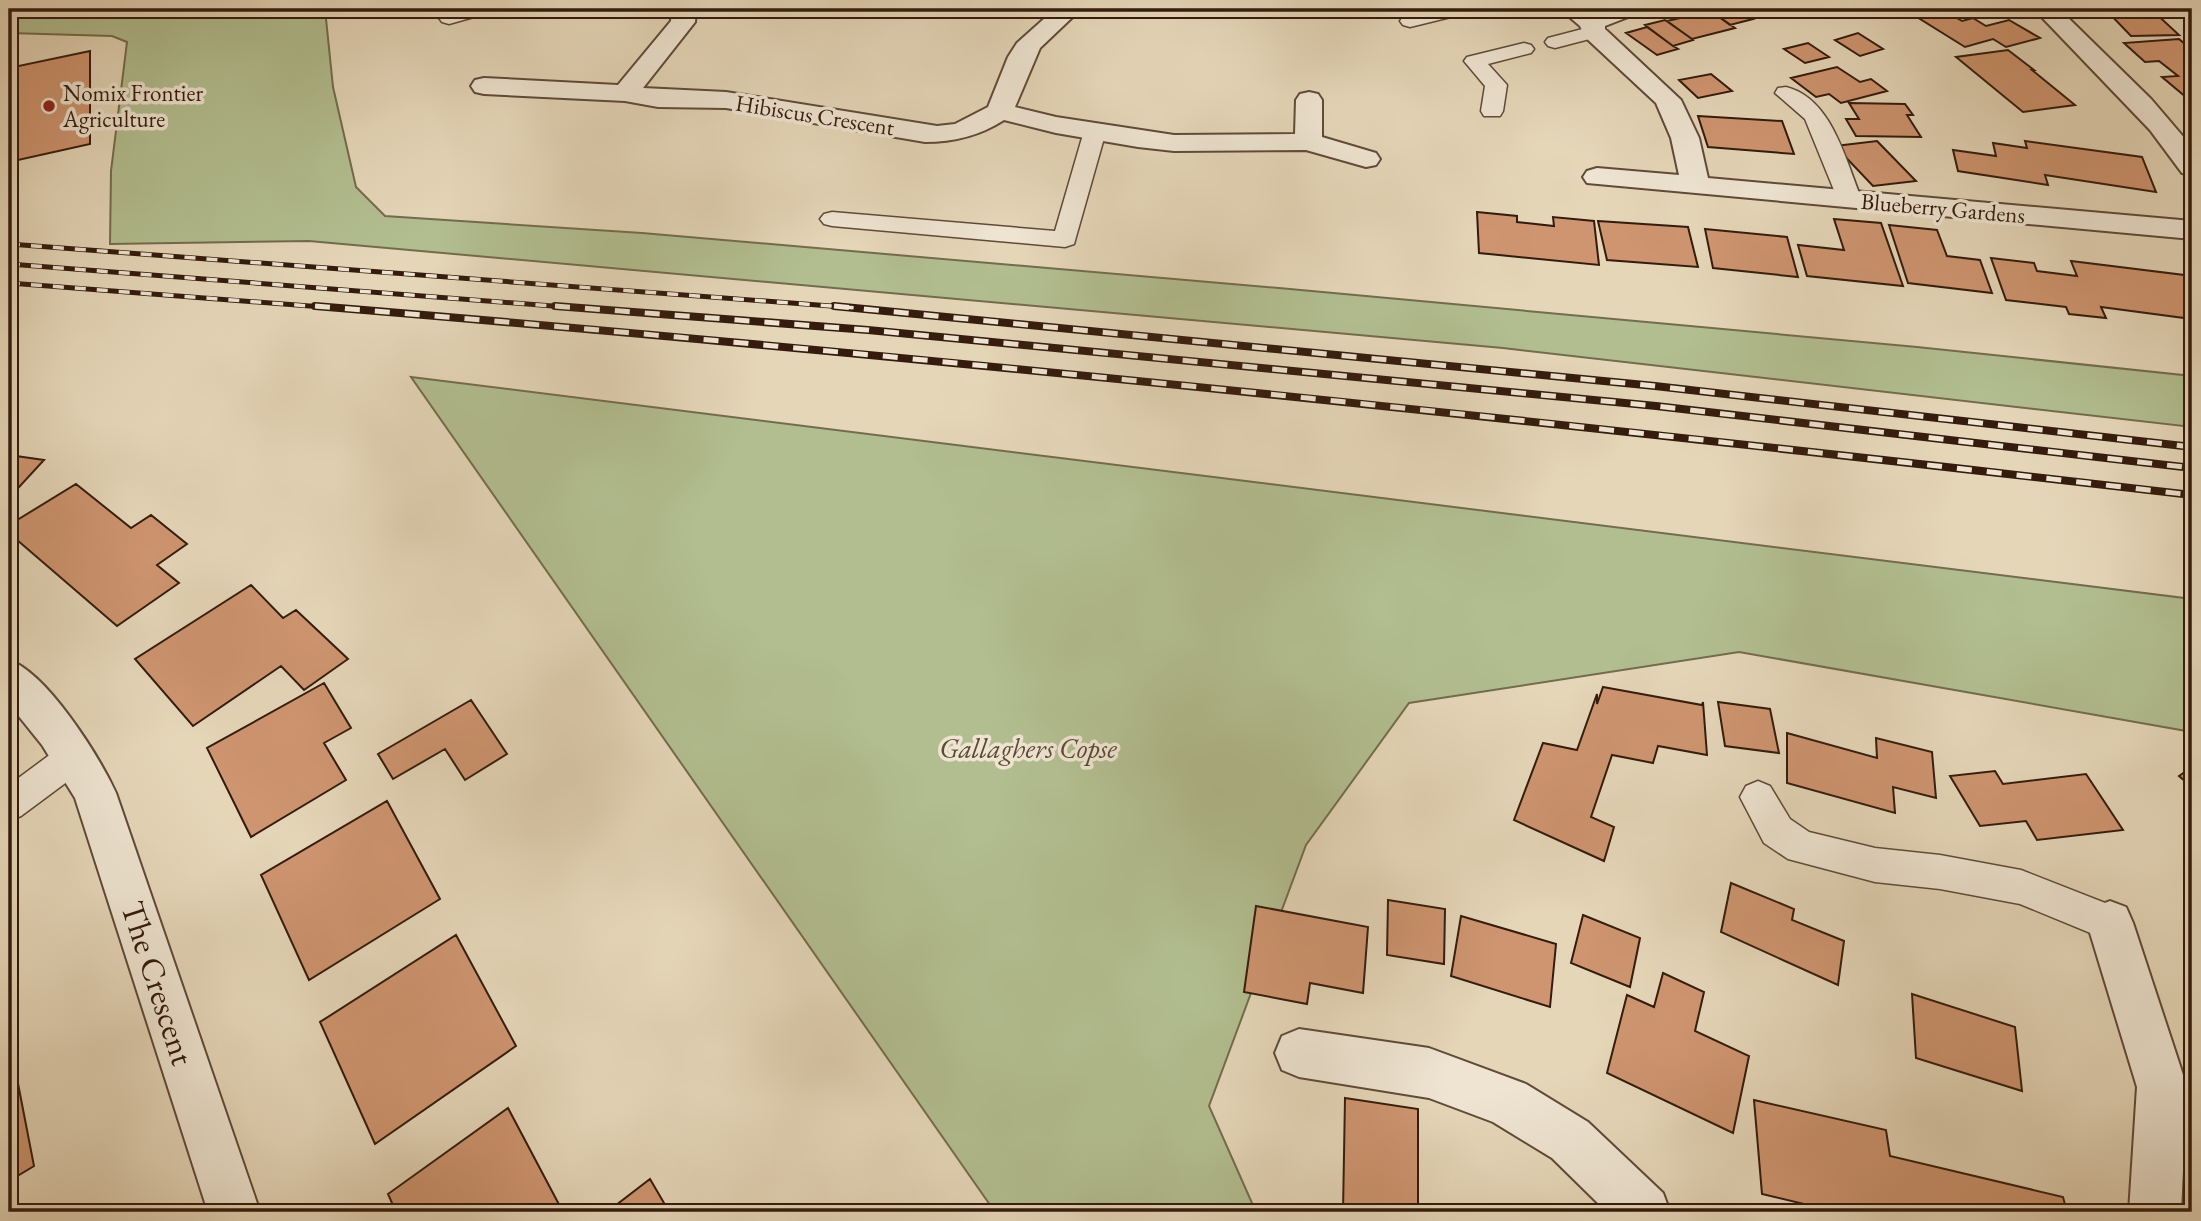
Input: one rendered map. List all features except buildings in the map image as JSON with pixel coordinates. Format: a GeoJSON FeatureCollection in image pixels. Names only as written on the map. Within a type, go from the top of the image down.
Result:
{"type":"FeatureCollection","features":[{"type":"Feature","properties":{"kind":"street"},"geometry":{"type":"LineString","coordinates":[[625,93],[683,22],[684,9]]}},
{"type":"Feature","properties":{"kind":"street"},"geometry":{"type":"LineString","coordinates":[[1069,9],[1030,43],[1021,57],[1000,111],[1095,131],[1174,143],[1308,142],[1366,159]]}},
{"type":"Feature","properties":{"kind":"street"},"geometry":{"type":"LineString","coordinates":[[1627,9],[1586,21],[1668,100],[1685,138],[1695,185]]}},
{"type":"Feature","properties":{"kind":"street"},"geometry":{"type":"LineString","coordinates":[[2046,9],[2128,92],[2183,153],[2192,167]]}},
{"type":"Feature","properties":{"kind":"street","name":"Hibiscus Crescent"},"geometry":{"type":"LineString","coordinates":[[484,86],[625,93],[658,99],[726,100],[925,134],[950,135],[968,130],[1000,111]]}},
{"type":"Feature","properties":{"kind":"street"},"geometry":{"type":"LineString","coordinates":[[1308,142],[1309,100]]}},
{"type":"Feature","properties":{"kind":"street","name":"Blueberry Gardens"},"geometry":{"type":"LineString","coordinates":[[1597,177],[2192,230]]}},
{"type":"Feature","properties":{"kind":"street","name":"The Crescent"},"geometry":{"type":"LineString","coordinates":[[9,677],[43,713],[75,756],[95,793],[234,1212]]}},
{"type":"Feature","properties":{"kind":"street"},"geometry":{"type":"LineString","coordinates":[[2110,923],[2177,1094],[2155,1212]]}},
{"type":"Feature","properties":{"kind":"street"},"geometry":{"type":"LineString","coordinates":[[1299,1053],[1429,1073],[1508,1102],[1570,1140],[1644,1212]]}},
{"type":"Feature","properties":{"kind":"lane"},"geometry":{"type":"LineString","coordinates":[[449,18],[481,9]]}},
{"type":"Feature","properties":{"kind":"lane"},"geometry":{"type":"LineString","coordinates":[[1409,21],[1456,10]]}},
{"type":"Feature","properties":{"kind":"lane"},"geometry":{"type":"LineString","coordinates":[[1555,42],[1586,21]]}},
{"type":"Feature","properties":{"kind":"lane"},"geometry":{"type":"LineString","coordinates":[[1492,111],[1496,85],[1474,61],[1524,49]]}},
{"type":"Feature","properties":{"kind":"lane"},"geometry":{"type":"LineString","coordinates":[[1786,93],[1815,116],[1850,200]]}},
{"type":"Feature","properties":{"kind":"lane"},"geometry":{"type":"LineString","coordinates":[[832,219],[1065,239],[1095,131]]}},
{"type":"Feature","properties":{"kind":"lane"},"geometry":{"type":"LineString","coordinates":[[9,805],[75,756]]}},
{"type":"Feature","properties":{"kind":"lane"},"geometry":{"type":"LineString","coordinates":[[1758,797],[1777,831],[1801,847],[1875,865],[1940,872],[2021,887],[2110,923]]}},
{"type":"Feature","properties":{"kind":"green space"},"geometry":{"type":"Polygon","coordinates":[[[9,9],[325,9],[333,87],[356,187],[385,216],[642,233],[1279,288],[1917,347],[2192,376],[2192,427],[1503,348],[309,241],[110,244],[111,171],[127,42],[112,36],[9,33],[9,9]]]}},
{"type":"Feature","properties":{"kind":"green space","name":"Gallaghers Copse"},"geometry":{"type":"Polygon","coordinates":[[[411,377],[2192,599],[2192,732],[1739,652],[1409,703],[1306,845],[1209,1106],[1256,1212],[995,1212],[411,377]]]}},
{"type":"Feature","properties":{"kind":"railway"},"geometry":{"type":"LineString","coordinates":[[9,244],[846,307]]}},
{"type":"Feature","properties":{"kind":"railway"},"geometry":{"type":"LineString","coordinates":[[9,264],[578,308]]}},
{"type":"Feature","properties":{"kind":"railway"},"geometry":{"type":"LineString","coordinates":[[9,283],[336,308]]}},
{"type":"Feature","properties":{"kind":"railway"},"geometry":{"type":"LineString","coordinates":[[315,306],[1020,369],[1723,442],[2192,495]]}},
{"type":"Feature","properties":{"kind":"railway"},"geometry":{"type":"LineString","coordinates":[[555,306],[868,330],[1656,406],[2192,468]]}},
{"type":"Feature","properties":{"kind":"railway"},"geometry":{"type":"LineString","coordinates":[[834,306],[846,307]]}},
{"type":"Feature","properties":{"kind":"railway"},"geometry":{"type":"LineString","coordinates":[[846,307],[857,308]]}},
{"type":"Feature","properties":{"kind":"railway"},"geometry":{"type":"LineString","coordinates":[[846,307],[1655,386],[2192,447]]}},
{"type":"Feature","properties":{"kind":"place","name":"Nomix Frontier Agriculture"},"geometry":{"type":"Point","coordinates":[49,106]}}]}
